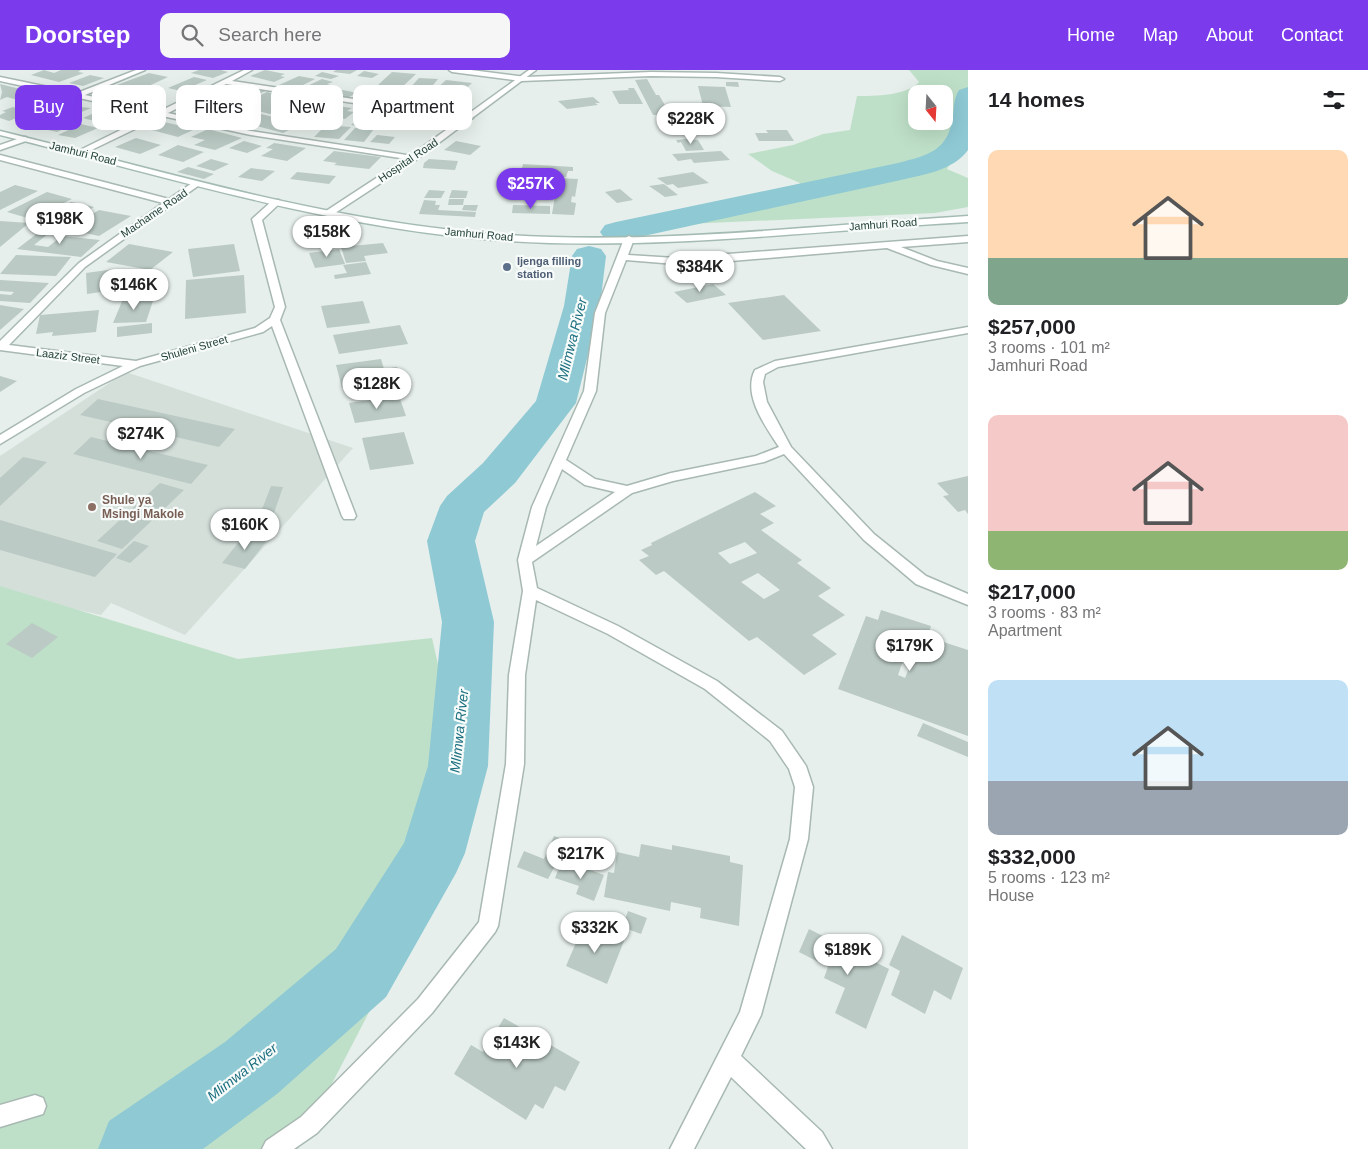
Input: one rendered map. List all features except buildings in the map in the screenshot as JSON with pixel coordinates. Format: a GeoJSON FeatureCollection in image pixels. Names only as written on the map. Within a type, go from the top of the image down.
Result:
{"type":"FeatureCollection","features":[{"type":"Feature","properties":{"kind":"street"},"geometry":{"type":"LineString","coordinates":[[82,94],[142,70]]}},
{"type":"Feature","properties":{"kind":"street"},"geometry":{"type":"LineString","coordinates":[[166,112],[249,70]]}},
{"type":"Feature","properties":{"kind":"street"},"geometry":{"type":"LineString","coordinates":[[452,70],[522,78],[559,79],[651,74],[780,79]]}},
{"type":"Feature","properties":{"kind":"street","name":"Hospital Road"},"geometry":{"type":"LineString","coordinates":[[472,116],[533,70]]}},
{"type":"Feature","properties":{"kind":"street"},"geometry":{"type":"LineString","coordinates":[[2,81],[24,85]]}},
{"type":"Feature","properties":{"kind":"street"},"geometry":{"type":"LineString","coordinates":[[225,82],[353,101]]}},
{"type":"Feature","properties":{"kind":"street"},"geometry":{"type":"LineString","coordinates":[[166,115],[252,133],[413,158]]}},
{"type":"Feature","properties":{"kind":"street"},"geometry":{"type":"LineString","coordinates":[[81,153],[129,130]]}},
{"type":"Feature","properties":{"kind":"street","name":"Hospital Road"},"geometry":{"type":"LineString","coordinates":[[329,213],[452,130]]}},
{"type":"Feature","properties":{"kind":"street","name":"Jamhuri Road"},"geometry":{"type":"LineString","coordinates":[[0,133],[276,202],[402,226],[473,235],[629,239],[968,219]]}},
{"type":"Feature","properties":{"kind":"street"},"geometry":{"type":"LineString","coordinates":[[0,148],[23,138]]}},
{"type":"Feature","properties":{"kind":"street"},"geometry":{"type":"LineString","coordinates":[[62,173],[94,156]]}},
{"type":"Feature","properties":{"kind":"street"},"geometry":{"type":"LineString","coordinates":[[0,157],[171,202]]}},
{"type":"Feature","properties":{"kind":"street","name":"Machame Road"},"geometry":{"type":"LineString","coordinates":[[0,347],[82,265],[123,234],[198,183]]}},
{"type":"Feature","properties":{"kind":"street"},"geometry":{"type":"LineString","coordinates":[[276,202],[257,219],[280,307],[275,320],[349,516]]}},
{"type":"Feature","properties":{"kind":"street"},"geometry":{"type":"LineString","coordinates":[[274,1149],[309,1125],[425,1006],[488,926],[515,764],[517,675],[530,591],[525,560],[539,507],[590,391],[600,313],[629,239]]}},
{"type":"Feature","properties":{"kind":"street"},"geometry":{"type":"LineString","coordinates":[[622,257],[668,261],[707,260],[968,239]]}},
{"type":"Feature","properties":{"kind":"street"},"geometry":{"type":"LineString","coordinates":[[887,246],[934,263],[968,271]]}},
{"type":"Feature","properties":{"kind":"street","name":"Shuleni Street"},"geometry":{"type":"LineString","coordinates":[[0,440],[80,391],[136,364],[259,330],[275,320]]}},
{"type":"Feature","properties":{"kind":"street"},"geometry":{"type":"LineString","coordinates":[[968,330],[775,364],[759,372],[757,381],[761,406],[786,449],[869,537],[921,580],[968,600]]}},
{"type":"Feature","properties":{"kind":"street","name":"Laaziz Street"},"geometry":{"type":"LineString","coordinates":[[0,347],[136,364]]}},
{"type":"Feature","properties":{"kind":"street"},"geometry":{"type":"LineString","coordinates":[[525,560],[627,490],[671,477],[759,458],[786,449]]}},
{"type":"Feature","properties":{"kind":"street"},"geometry":{"type":"LineString","coordinates":[[559,460],[579,478],[601,486],[627,490]]}},
{"type":"Feature","properties":{"kind":"street"},"geometry":{"type":"LineString","coordinates":[[530,591],[613,630],[710,684],[776,736],[797,766],[804,787],[799,839],[750,1015],[682,1149]]}},
{"type":"Feature","properties":{"kind":"street"},"geometry":{"type":"LineString","coordinates":[[728,1058],[814,1140],[820,1149]]}},
{"type":"Feature","properties":{"kind":"street"},"geometry":{"type":"LineString","coordinates":[[0,1116],[35,1106]]}},
{"type":"Feature","properties":{"kind":"shaded area"},"geometry":{"type":"Polygon","coordinates":[[[126,372],[353,448],[185,635],[111,603],[101,615],[0,593],[0,456],[126,372]]]}},
{"type":"Feature","properties":{"kind":"green space"},"geometry":{"type":"Polygon","coordinates":[[[909,70],[968,70],[968,132],[947,169],[968,178],[968,207],[935,213],[633,225],[797,190],[800,183],[772,171],[748,154],[793,145],[823,134],[850,130],[857,96],[898,93],[908,89],[908,130],[953,130],[953,85],[915,85],[919,82],[909,70]]]}},
{"type":"Feature","properties":{"kind":"green space"},"geometry":{"type":"Polygon","coordinates":[[[0,586],[238,659],[432,638],[472,814],[298,1149],[0,1149],[0,586]]]}},
{"type":"Feature","properties":{"kind":"waterway","name":"Mlimwa River"},"geometry":{"type":"LineString","coordinates":[[616,232],[901,172],[933,162],[946,155],[960,142],[964,129],[968,95]]}},
{"type":"Feature","properties":{"kind":"waterway","name":"Mlimwa River"},"geometry":{"type":"LineString","coordinates":[[137,1149],[251,1068],[361,973],[433,853],[458,766],[468,622],[451,541],[463,506],[499,473],[556,403],[582,306],[589,256]]}},
{"type":"Feature","properties":{"kind":"place","name":"Ijenga filling station"},"geometry":{"type":"Point","coordinates":[507,267]}},
{"type":"Feature","properties":{"kind":"place","name":"Shule ya Msingi Makole"},"geometry":{"type":"Point","coordinates":[92,507]}}]}
